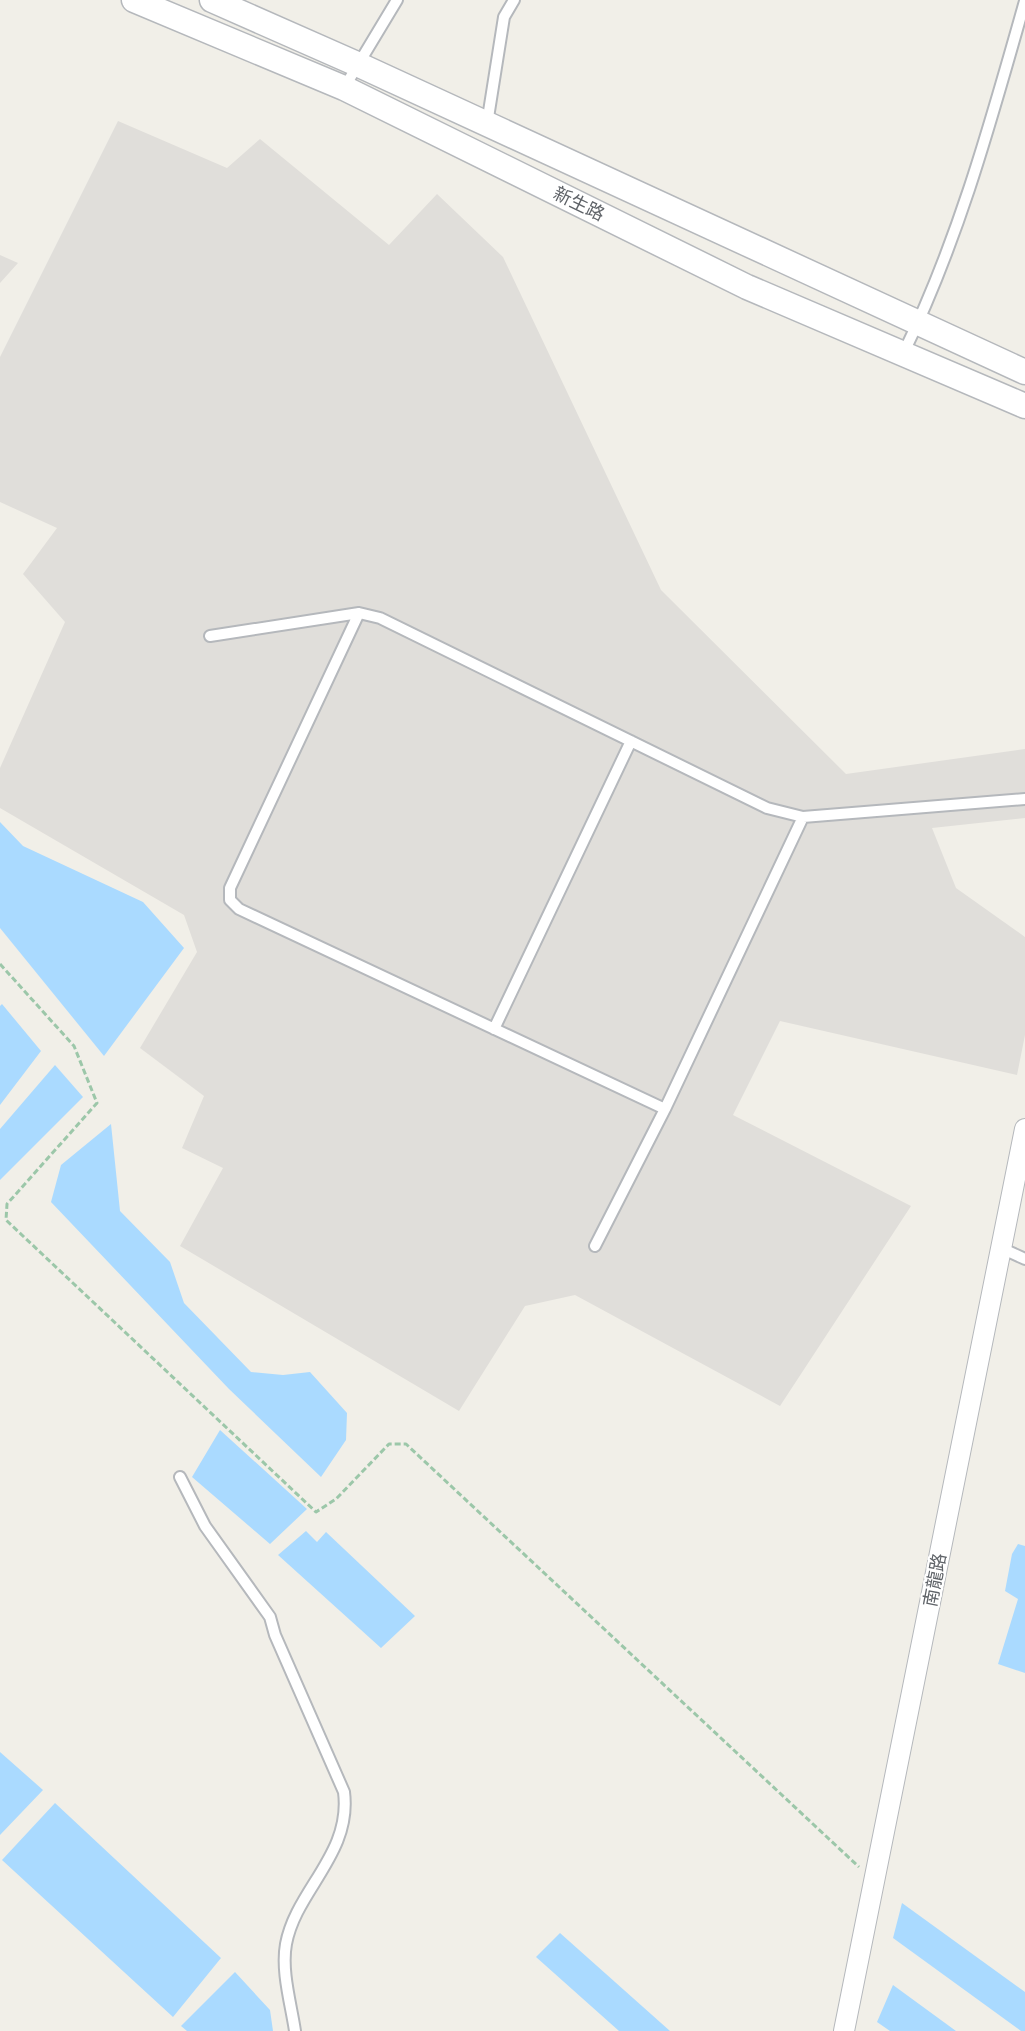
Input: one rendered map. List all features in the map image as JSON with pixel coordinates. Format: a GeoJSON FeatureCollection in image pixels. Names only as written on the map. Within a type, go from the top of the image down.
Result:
{"type":"FeatureCollection","features":[{"type":"Feature","properties":{"kind":"street","name":"新生路"},"geometry":{"type":"LineString","coordinates":[[134,0],[344,88],[747,287],[1025,406]]}},
{"type":"Feature","properties":{"kind":"street","name":"新生路"},"geometry":{"type":"LineString","coordinates":[[212,0],[357,64],[1025,372]]}},
{"type":"Feature","properties":{"kind":"street","name":"南龍路"},"geometry":{"type":"LineString","coordinates":[[844,2031],[1025,1129]]}},
{"type":"Feature","properties":{"kind":"lane"},"geometry":{"type":"LineString","coordinates":[[344,88],[397,0]]}},
{"type":"Feature","properties":{"kind":"lane"},"geometry":{"type":"LineString","coordinates":[[487,124],[504,17],[514,0]]}},
{"type":"Feature","properties":{"kind":"lane"},"geometry":{"type":"LineString","coordinates":[[903,354],[919,323],[942,266],[971,180],[1025,2]]}},
{"type":"Feature","properties":{"kind":"lane"},"geometry":{"type":"LineString","coordinates":[[359,614],[230,888],[230,900],[239,909],[665,1109]]}},
{"type":"Feature","properties":{"kind":"lane"},"geometry":{"type":"LineString","coordinates":[[210,636],[359,614],[380,618],[767,808],[803,817],[1025,799]]}},
{"type":"Feature","properties":{"kind":"lane"},"geometry":{"type":"LineString","coordinates":[[494,1029],[631,741]]}},
{"type":"Feature","properties":{"kind":"lane"},"geometry":{"type":"LineString","coordinates":[[595,1246],[665,1109],[803,817]]}},
{"type":"Feature","properties":{"kind":"lane"},"geometry":{"type":"LineString","coordinates":[[1001,1248],[1025,1259]]}},
{"type":"Feature","properties":{"kind":"lane"},"geometry":{"type":"LineString","coordinates":[[180,1477],[206,1526],[270,1617],[275,1635],[344,1792],[346,1810],[339,1839],[292,1926],[286,1944],[286,1975],[295,2031]]}},
{"type":"Feature","properties":{"kind":"path"},"geometry":{"type":"LineString","coordinates":[[0,964],[74,1046],[97,1102],[7,1204],[6,1220],[316,1512],[336,1498],[389,1444],[406,1444],[874,1881]]}},
{"type":"Feature","properties":{"kind":"shaded area"},"geometry":{"type":"Polygon","coordinates":[[[118,121],[227,168],[260,139],[389,245],[437,194],[503,257],[661,590],[846,774],[1025,749],[1025,818],[932,828],[956,888],[1025,937],[1025,1035],[1017,1075],[780,1021],[733,1115],[911,1206],[780,1406],[575,1295],[525,1306],[459,1411],[180,1246],[223,1168],[182,1148],[204,1096],[140,1048],[197,952],[184,915],[0,808],[0,768],[65,622],[23,574],[57,528],[0,502],[0,357],[118,121]]]}},
{"type":"Feature","properties":{"kind":"shaded area"},"geometry":{"type":"Polygon","coordinates":[[[0,255],[18,263],[0,283],[0,255]]]}},
{"type":"Feature","properties":{"kind":"water"},"geometry":{"type":"Polygon","coordinates":[[[0,822],[23,846],[143,902],[184,948],[104,1056],[0,928],[0,822]]]}},
{"type":"Feature","properties":{"kind":"water"},"geometry":{"type":"Polygon","coordinates":[[[2,1004],[41,1051],[0,1105],[0,1006],[2,1004]]]}},
{"type":"Feature","properties":{"kind":"water"},"geometry":{"type":"Polygon","coordinates":[[[55,1065],[83,1097],[0,1180],[0,1129],[55,1065]]]}},
{"type":"Feature","properties":{"kind":"water"},"geometry":{"type":"Polygon","coordinates":[[[111,1124],[120,1211],[170,1262],[184,1303],[251,1372],[283,1375],[310,1372],[347,1413],[346,1440],[321,1477],[229,1389],[51,1202],[61,1165],[111,1124]]]}},
{"type":"Feature","properties":{"kind":"water"},"geometry":{"type":"Polygon","coordinates":[[[220,1430],[307,1509],[270,1544],[192,1477],[220,1430]]]}},
{"type":"Feature","properties":{"kind":"water"},"geometry":{"type":"Polygon","coordinates":[[[306,1531],[317,1542],[326,1532],[415,1616],[381,1648],[278,1555],[306,1531]]]}},
{"type":"Feature","properties":{"kind":"water"},"geometry":{"type":"Polygon","coordinates":[[[1018,1544],[1025,1546],[1025,1673],[998,1664],[1018,1599],[1005,1591],[1012,1554],[1018,1544]]]}},
{"type":"Feature","properties":{"kind":"water"},"geometry":{"type":"Polygon","coordinates":[[[0,1752],[43,1790],[0,1835],[0,1752]]]}},
{"type":"Feature","properties":{"kind":"water"},"geometry":{"type":"Polygon","coordinates":[[[55,1803],[221,1958],[173,2017],[2,1860],[55,1803]]]}},
{"type":"Feature","properties":{"kind":"water"},"geometry":{"type":"Polygon","coordinates":[[[902,1903],[1025,1992],[1025,2031],[1021,2031],[893,1938],[902,1903]]]}},
{"type":"Feature","properties":{"kind":"water"},"geometry":{"type":"Polygon","coordinates":[[[560,1933],[670,2031],[619,2031],[536,1957],[560,1933]]]}},
{"type":"Feature","properties":{"kind":"water"},"geometry":{"type":"Polygon","coordinates":[[[235,1972],[270,2010],[273,2031],[187,2031],[181,2026],[235,1972]]]}},
{"type":"Feature","properties":{"kind":"water"},"geometry":{"type":"Polygon","coordinates":[[[893,1985],[956,2031],[890,2031],[877,2022],[893,1985]]]}}]}
